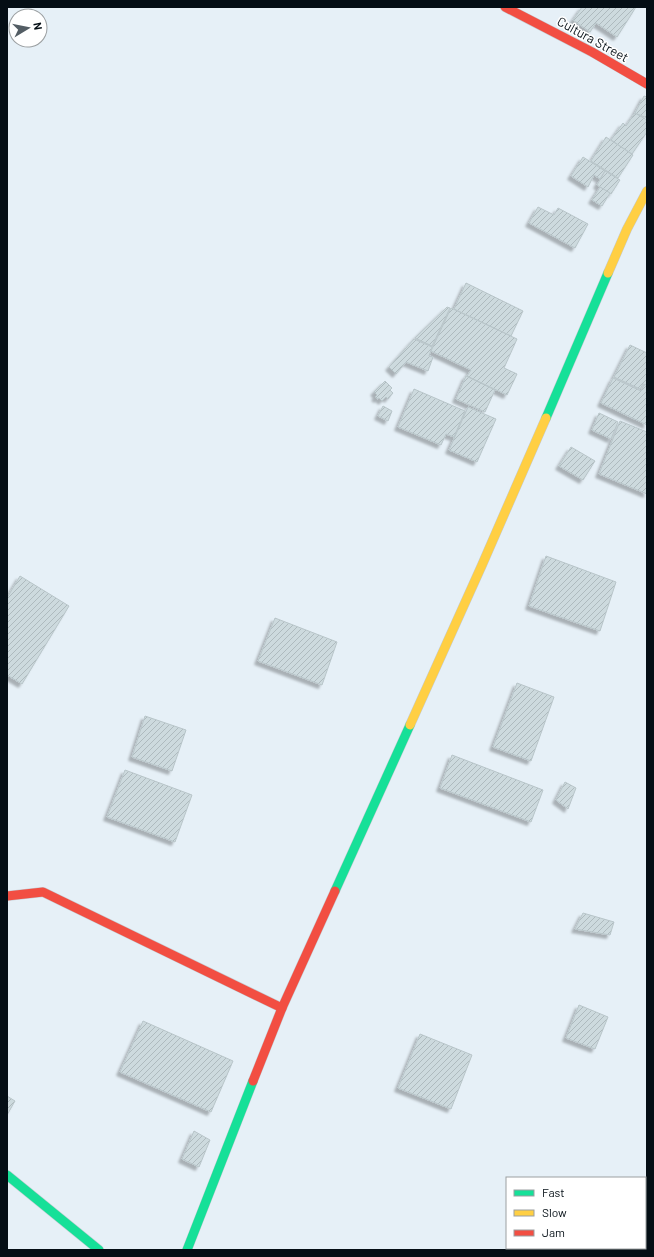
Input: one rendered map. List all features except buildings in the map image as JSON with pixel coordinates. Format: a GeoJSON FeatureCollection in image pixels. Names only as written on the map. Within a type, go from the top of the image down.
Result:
{"type":"FeatureCollection","features":[{"type":"Feature","properties":{"kind":"main road","name":"Cultura Street"},"geometry":{"type":"LineString","coordinates":[[505,7],[592,52],[647,84]]}},
{"type":"Feature","properties":{"kind":"main road"},"geometry":{"type":"LineString","coordinates":[[187,1250],[282,1008],[482,565],[627,229],[647,191]]}},
{"type":"Feature","properties":{"kind":"main road"},"geometry":{"type":"LineString","coordinates":[[7,896],[43,892],[282,1008]]}},
{"type":"Feature","properties":{"kind":"main road"},"geometry":{"type":"LineString","coordinates":[[7,1175],[99,1250]]}},
{"type":"Feature","properties":{"kind":"traffic: fast"},"geometry":{"type":"LineString","coordinates":[[546,418],[608,273]]}},
{"type":"Feature","properties":{"kind":"traffic: fast"},"geometry":{"type":"LineString","coordinates":[[335,891],[410,725]]}},
{"type":"Feature","properties":{"kind":"traffic: fast"},"geometry":{"type":"LineString","coordinates":[[187,1250],[253,1081]]}},
{"type":"Feature","properties":{"kind":"traffic: fast"},"geometry":{"type":"LineString","coordinates":[[7,1175],[99,1250]]}},
{"type":"Feature","properties":{"kind":"traffic: slow"},"geometry":{"type":"LineString","coordinates":[[608,273],[627,229],[647,191]]}},
{"type":"Feature","properties":{"kind":"traffic: slow"},"geometry":{"type":"LineString","coordinates":[[410,725],[546,418]]}},
{"type":"Feature","properties":{"kind":"traffic: jam"},"geometry":{"type":"LineString","coordinates":[[505,7],[592,52],[647,84]]}},
{"type":"Feature","properties":{"kind":"traffic: jam"},"geometry":{"type":"LineString","coordinates":[[253,1081],[282,1008],[335,891]]}},
{"type":"Feature","properties":{"kind":"traffic: jam"},"geometry":{"type":"LineString","coordinates":[[7,896],[43,892],[282,1008]]}}]}
